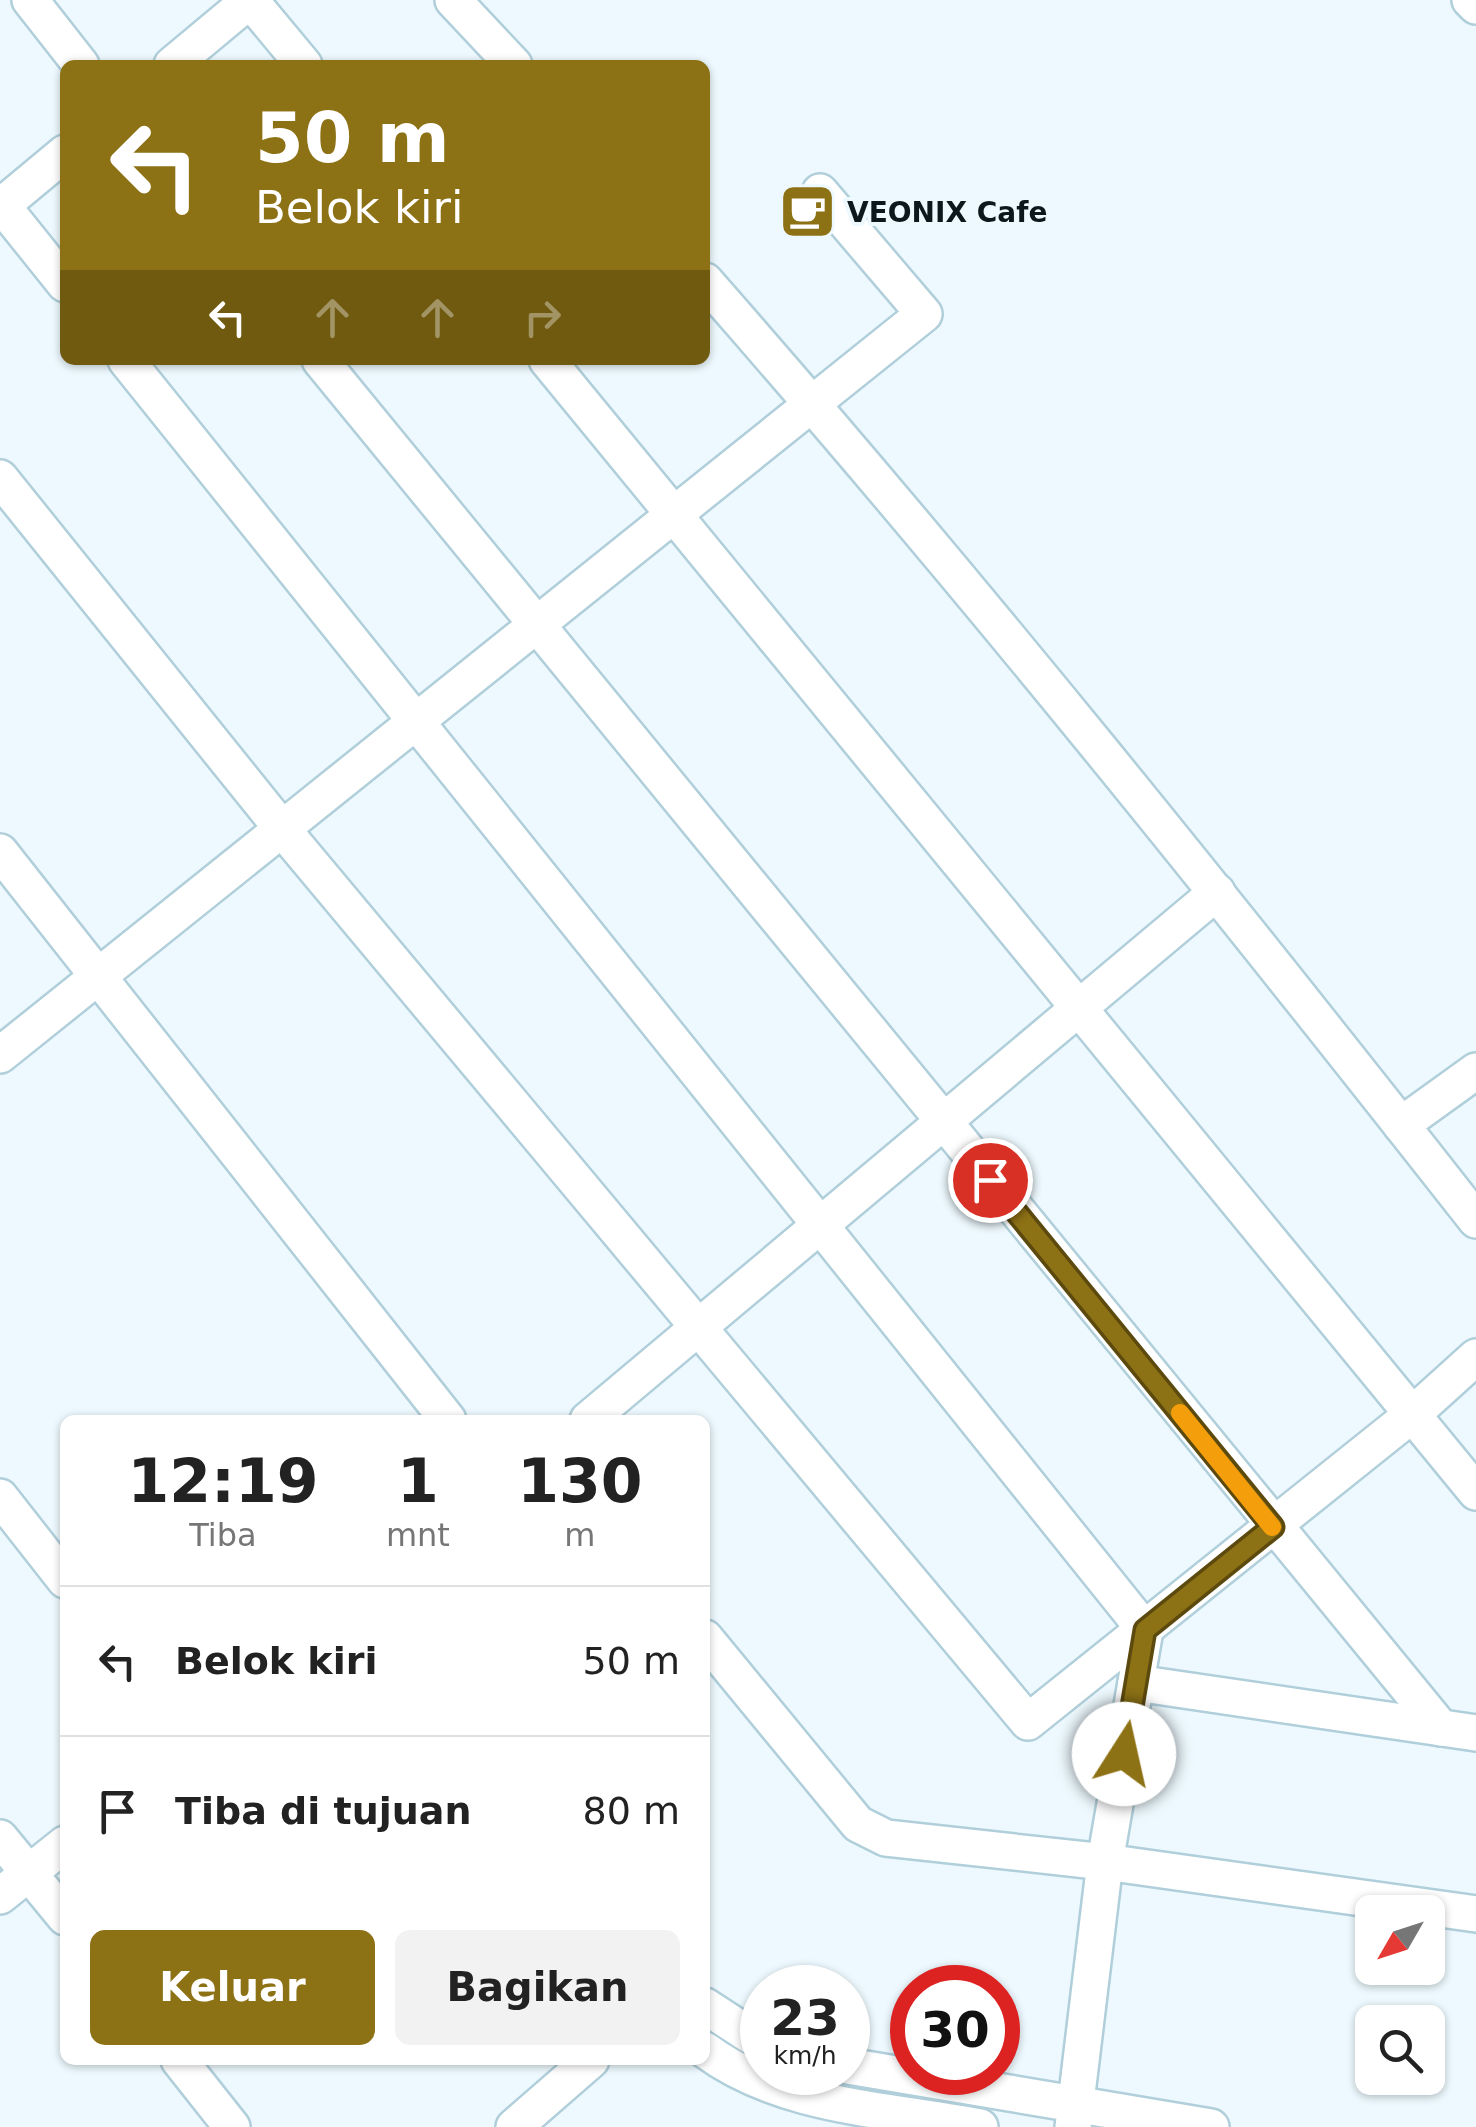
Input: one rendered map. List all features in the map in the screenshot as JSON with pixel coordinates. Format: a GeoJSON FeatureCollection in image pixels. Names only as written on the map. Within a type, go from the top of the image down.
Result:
{"type":"FeatureCollection","features":[{"type":"Feature","properties":{"kind":"street"},"geometry":{"type":"LineString","coordinates":[[30,0],[77,60]]}},
{"type":"Feature","properties":{"kind":"street"},"geometry":{"type":"LineString","coordinates":[[178,60],[250,0],[300,60]]}},
{"type":"Feature","properties":{"kind":"street"},"geometry":{"type":"LineString","coordinates":[[453,0],[509,60]]}},
{"type":"Feature","properties":{"kind":"street"},"geometry":{"type":"LineString","coordinates":[[1470,0],[1476,6]]}},
{"type":"Feature","properties":{"kind":"street"},"geometry":{"type":"LineString","coordinates":[[60,157],[1,205],[60,278]]}},
{"type":"Feature","properties":{"kind":"street"},"geometry":{"type":"LineString","coordinates":[[0,1055],[672,512],[924,314],[820,192]]}},
{"type":"Feature","properties":{"kind":"street"},"geometry":{"type":"LineString","coordinates":[[710,287],[812,403],[1217,892],[1476,1220]]}},
{"type":"Feature","properties":{"kind":"street"},"geometry":{"type":"LineString","coordinates":[[130,365],[1145,1630],[1105,1862],[1074,2116]]}},
{"type":"Feature","properties":{"kind":"street"},"geometry":{"type":"LineString","coordinates":[[324,365],[1273,1527],[1459,1730]]}},
{"type":"Feature","properties":{"kind":"street"},"geometry":{"type":"LineString","coordinates":[[551,365],[1476,1492]]}},
{"type":"Feature","properties":{"kind":"street"},"geometry":{"type":"LineString","coordinates":[[0,478],[283,830],[1028,1722],[1414,1413],[1476,1357]]}},
{"type":"Feature","properties":{"kind":"street"},"geometry":{"type":"LineString","coordinates":[[0,852],[444,1415]]}},
{"type":"Feature","properties":{"kind":"street"},"geometry":{"type":"LineString","coordinates":[[594,1415],[1217,892]]}},
{"type":"Feature","properties":{"kind":"street"},"geometry":{"type":"LineString","coordinates":[[1402,1125],[1476,1071]]}},
{"type":"Feature","properties":{"kind":"street"},"geometry":{"type":"LineString","coordinates":[[0,1497],[60,1574]]}},
{"type":"Feature","properties":{"kind":"street"},"geometry":{"type":"LineString","coordinates":[[710,1644],[858,1824],[886,1838],[1105,1862],[1476,1914]]}},
{"type":"Feature","properties":{"kind":"street"},"geometry":{"type":"LineString","coordinates":[[1136,1683],[1459,1730]]}},
{"type":"Feature","properties":{"kind":"street"},"geometry":{"type":"LineString","coordinates":[[0,1838],[60,1911]]}},
{"type":"Feature","properties":{"kind":"street"},"geometry":{"type":"LineString","coordinates":[[0,1896],[60,1848]]}},
{"type":"Feature","properties":{"kind":"street"},"geometry":{"type":"LineString","coordinates":[[710,2010],[740,2033]]}},
{"type":"Feature","properties":{"kind":"street"},"geometry":{"type":"LineString","coordinates":[[710,2053],[804,2112],[978,2126],[976,2095]]}},
{"type":"Feature","properties":{"kind":"street"},"geometry":{"type":"LineString","coordinates":[[183,2065],[232,2127]]}},
{"type":"Feature","properties":{"kind":"street"},"geometry":{"type":"LineString","coordinates":[[514,2127],[585,2065]]}},
{"type":"Feature","properties":{"kind":"street"},"geometry":{"type":"LineString","coordinates":[[1000,2095],[1074,2116],[1211,2127]]}},
{"type":"Feature","properties":{"kind":"slow traffic"},"geometry":{"type":"LineString","coordinates":[[1180,1413],[1272,1527]]}},
{"type":"Feature","properties":{"kind":"place","name":"VEONIX Cafe"},"geometry":{"type":"Point","coordinates":[808,212]}},
{"type":"Feature","properties":{"kind":"route"},"geometry":{"type":"LineString","coordinates":[[990,1180],[1273,1527],[1145,1630],[1124,1754]]}}]}
